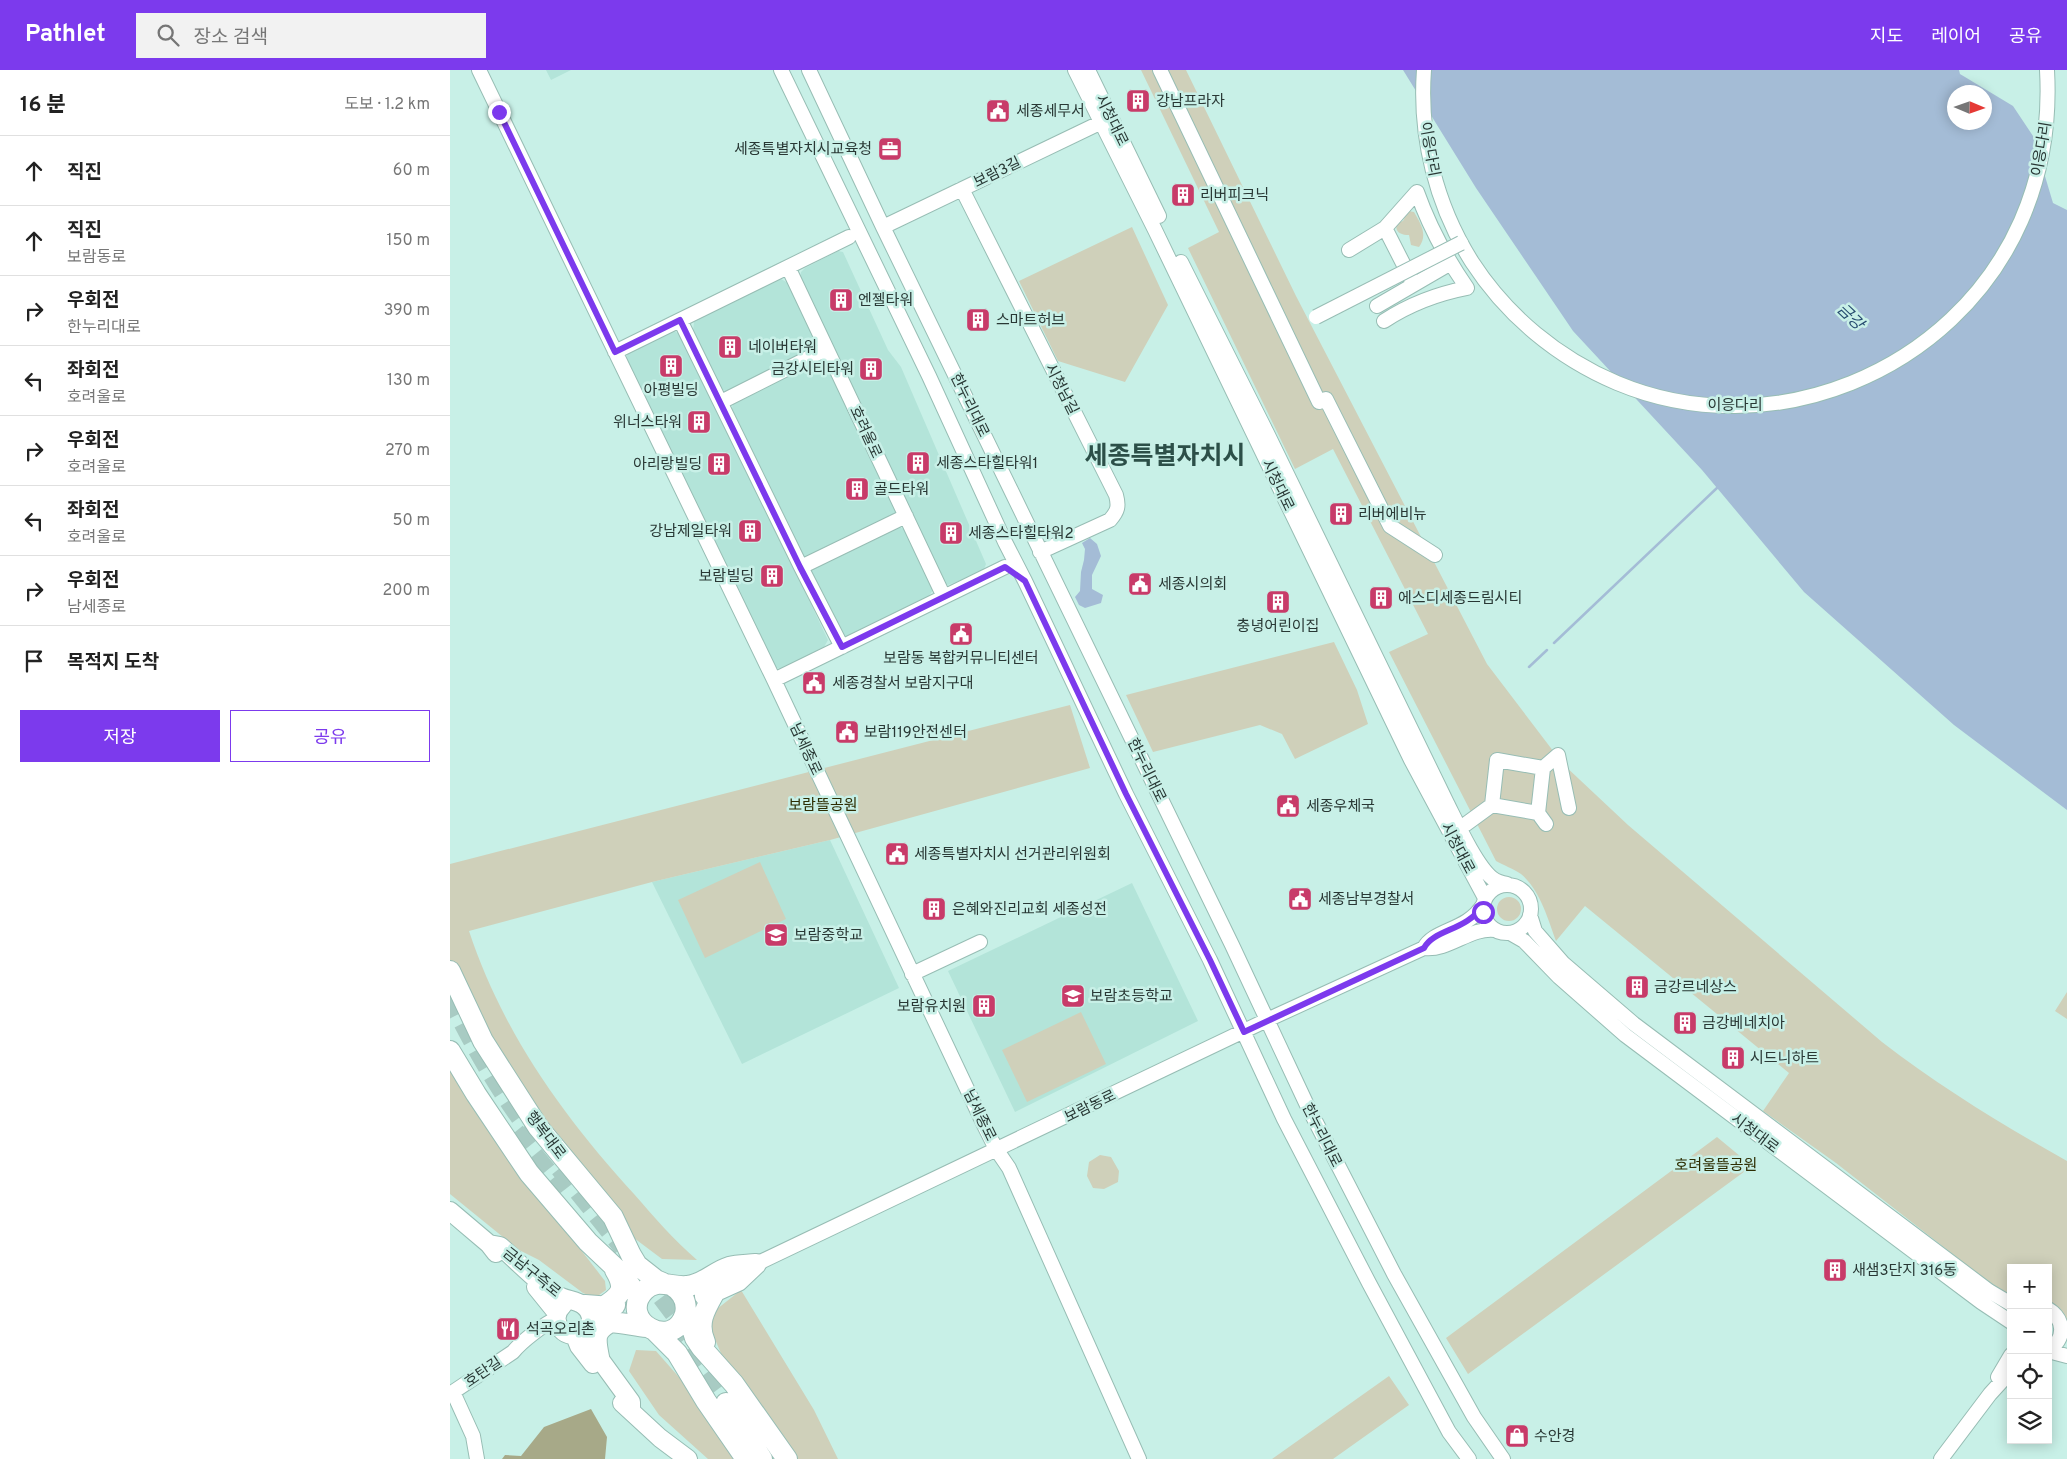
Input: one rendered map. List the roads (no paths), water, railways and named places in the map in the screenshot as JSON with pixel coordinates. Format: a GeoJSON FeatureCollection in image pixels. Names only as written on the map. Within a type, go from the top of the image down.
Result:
{"type":"FeatureCollection","features":[{"type":"Feature","properties":{"kind":"highway","name":"행복대로"},"geometry":{"type":"LineString","coordinates":[[450,971],[483,1041],[538,1127],[613,1217],[631,1255],[638,1265],[656,1280],[667,1284]]}},
{"type":"Feature","properties":{"kind":"highway"},"geometry":{"type":"LineString","coordinates":[[450,1051],[476,1094],[529,1173],[588,1242],[623,1275],[639,1298],[638,1314],[677,1354],[706,1401],[746,1459]]}},
{"type":"Feature","properties":{"kind":"highway"},"geometry":{"type":"LineString","coordinates":[[588,1242],[600,1244],[610,1238],[614,1229],[613,1217]]}},
{"type":"Feature","properties":{"kind":"highway"},"geometry":{"type":"LineString","coordinates":[[613,1217],[626,1233],[636,1252],[651,1266],[713,1283]]}},
{"type":"Feature","properties":{"kind":"highway"},"geometry":{"type":"LineString","coordinates":[[594,1309],[617,1298],[622,1288],[620,1278],[610,1262]]}},
{"type":"Feature","properties":{"kind":"highway"},"geometry":{"type":"LineString","coordinates":[[594,1309],[651,1329],[671,1330],[678,1325],[686,1310],[702,1297],[729,1267],[756,1264]]}},
{"type":"Feature","properties":{"kind":"highway"},"geometry":{"type":"LineString","coordinates":[[594,1309],[611,1307],[639,1298],[649,1287],[667,1284],[688,1286],[713,1283]]}},
{"type":"Feature","properties":{"kind":"highway"},"geometry":{"type":"LineString","coordinates":[[713,1283],[701,1321],[701,1333],[732,1391],[762,1459]]}},
{"type":"Feature","properties":{"kind":"highway"},"geometry":{"type":"LineString","coordinates":[[667,1284],[682,1295],[696,1338],[701,1347],[777,1459]]}},
{"type":"Feature","properties":{"kind":"highway"},"geometry":{"type":"LineString","coordinates":[[569,1326],[597,1323],[594,1309]]}},
{"type":"Feature","properties":{"kind":"highway"},"geometry":{"type":"LineString","coordinates":[[594,1309],[603,1326],[598,1332],[596,1343],[599,1357]]}},
{"type":"Feature","properties":{"kind":"highway"},"geometry":{"type":"LineString","coordinates":[[706,1401],[706,1394],[711,1386],[721,1381],[732,1391],[787,1459]]}},
{"type":"Feature","properties":{"kind":"main road","name":"금남구즉로"},"geometry":{"type":"LineString","coordinates":[[450,1211],[490,1244],[498,1257],[537,1288],[569,1326],[579,1346],[621,1403],[660,1438],[688,1459]]}},
{"type":"Feature","properties":{"kind":"main road","name":"금남구즉로"},"geometry":{"type":"LineString","coordinates":[[490,1244],[500,1246],[548,1289],[559,1296],[594,1309]]}},
{"type":"Feature","properties":{"kind":"main road"},"geometry":{"type":"LineString","coordinates":[[569,1326],[564,1304],[594,1309]]}},
{"type":"Feature","properties":{"kind":"main road","name":"금남구즉로"},"geometry":{"type":"LineString","coordinates":[[569,1326],[586,1335],[591,1347],[631,1402],[631,1410]]}},
{"type":"Feature","properties":{"kind":"street","name":"남세종로"},"geometry":{"type":"LineString","coordinates":[[479,70],[774,680],[996,1149],[1009,1168],[1138,1459]]}},
{"type":"Feature","properties":{"kind":"street","name":"한누리대로"},"geometry":{"type":"LineString","coordinates":[[781,70],[929,376],[1005,542],[1126,794],[1210,960],[1284,1119],[1369,1283],[1450,1432],[1469,1459]]}},
{"type":"Feature","properties":{"kind":"street","name":"한누리대로"},"geometry":{"type":"LineString","coordinates":[[809,70],[1306,1103],[1394,1274],[1474,1417],[1503,1459]]}},
{"type":"Feature","properties":{"kind":"street","name":"시청대로"},"geometry":{"type":"LineString","coordinates":[[1075,70],[1106,120],[1267,433],[1447,803],[1477,858],[1490,877],[1497,882],[1507,884]]}},
{"type":"Feature","properties":{"kind":"street","name":"시청대로"},"geometry":{"type":"LineString","coordinates":[[1088,70],[1106,120],[1155,230],[1411,760],[1484,902]]}},
{"type":"Feature","properties":{"kind":"street"},"geometry":{"type":"LineString","coordinates":[[1160,70],[1236,225],[1319,402],[1326,399],[1390,526],[1435,556]]}},
{"type":"Feature","properties":{"kind":"street","name":"이응다리"},"geometry":{"type":"LineString","coordinates":[[1424,70],[1424,114],[1431,163],[1445,210],[1461,243],[1486,282],[1506,307],[1529,329],[1567,357],[1616,383],[1668,399],[1714,406],[1777,404],[1823,394],[1875,374],[1922,345],[1957,314],[1992,272],[2020,224],[2036,179],[2046,133],[2048,70]]}},
{"type":"Feature","properties":{"kind":"street","name":"보람3길"},"geometry":{"type":"LineString","coordinates":[[883,227],[1106,120]]}},
{"type":"Feature","properties":{"kind":"street","name":"시청남길"},"geometry":{"type":"LineString","coordinates":[[962,189],[1116,495],[1118,504],[1117,512],[1110,520],[1040,552]]}},
{"type":"Feature","properties":{"kind":"street"},"geometry":{"type":"LineString","coordinates":[[1350,250],[1386,228],[1417,192],[1451,263],[1467,288],[1424,298],[1400,310],[1384,321]]}},
{"type":"Feature","properties":{"kind":"street"},"geometry":{"type":"LineString","coordinates":[[845,202],[849,237],[876,266]]}},
{"type":"Feature","properties":{"kind":"street"},"geometry":{"type":"LineString","coordinates":[[1386,228],[1414,285]]}},
{"type":"Feature","properties":{"kind":"street"},"geometry":{"type":"LineString","coordinates":[[615,352],[849,237]]}},
{"type":"Feature","properties":{"kind":"street"},"geometry":{"type":"LineString","coordinates":[[1316,317],[1461,243]]}},
{"type":"Feature","properties":{"kind":"street"},"geometry":{"type":"LineString","coordinates":[[1377,306],[1451,263]]}},
{"type":"Feature","properties":{"kind":"street","name":"호려울로"},"geometry":{"type":"LineString","coordinates":[[788,267],[944,597]]}},
{"type":"Feature","properties":{"kind":"street"},"geometry":{"type":"LineString","coordinates":[[1392,297],[1400,310]]}},
{"type":"Feature","properties":{"kind":"street"},"geometry":{"type":"LineString","coordinates":[[680,320],[800,567],[842,647]]}},
{"type":"Feature","properties":{"kind":"street"},"geometry":{"type":"LineString","coordinates":[[721,402],[826,349]]}},
{"type":"Feature","properties":{"kind":"street"},"geometry":{"type":"LineString","coordinates":[[800,567],[906,516]]}},
{"type":"Feature","properties":{"kind":"street"},"geometry":{"type":"LineString","coordinates":[[774,680],[1005,567],[1008,556],[1005,542]]}},
{"type":"Feature","properties":{"kind":"street"},"geometry":{"type":"LineString","coordinates":[[1005,567],[1025,581]]}},
{"type":"Feature","properties":{"kind":"street"},"geometry":{"type":"LineString","coordinates":[[1492,805],[1542,819],[1543,768],[1558,755],[1569,808]]}},
{"type":"Feature","properties":{"kind":"street"},"geometry":{"type":"LineString","coordinates":[[1492,805],[1494,757],[1543,768]]}},
{"type":"Feature","properties":{"kind":"street"},"geometry":{"type":"LineString","coordinates":[[1466,824],[1492,805]]}},
{"type":"Feature","properties":{"kind":"street"},"geometry":{"type":"LineString","coordinates":[[1507,884],[1521,888],[1526,894],[1531,907],[1530,914],[1523,927],[1510,933],[1485,929],[1433,949],[1424,948],[1428,940],[1463,925],[1477,915],[1494,888],[1507,884]]}},
{"type":"Feature","properties":{"kind":"street"},"geometry":{"type":"LineString","coordinates":[[1484,902],[1485,919],[1495,930]]}},
{"type":"Feature","properties":{"kind":"street","name":"시청대로"},"geometry":{"type":"LineString","coordinates":[[1530,914],[1535,930],[1563,962],[1634,1024],[1989,1290],[2007,1301]]}},
{"type":"Feature","properties":{"kind":"street","name":"시청대로"},"geometry":{"type":"LineString","coordinates":[[1510,933],[1524,941],[1559,977],[1625,1035],[1958,1285],[2007,1319]]}},
{"type":"Feature","properties":{"kind":"street"},"geometry":{"type":"LineString","coordinates":[[912,974],[980,942]]}},
{"type":"Feature","properties":{"kind":"street","name":"보람동로"},"geometry":{"type":"LineString","coordinates":[[756,1264],[1267,1020],[1424,948]]}},
{"type":"Feature","properties":{"kind":"street"},"geometry":{"type":"LineString","coordinates":[[2052,1312],[2059,1318],[2064,1333],[2052,1346]]}},
{"type":"Feature","properties":{"kind":"street","name":"호탄길"},"geometry":{"type":"LineString","coordinates":[[477,1459],[473,1436],[452,1393],[513,1352],[519,1344],[541,1329],[547,1322],[569,1326]]}},
{"type":"Feature","properties":{"kind":"street"},"geometry":{"type":"LineString","coordinates":[[2052,1351],[2067,1356]]}},
{"type":"Feature","properties":{"kind":"street"},"geometry":{"type":"LineString","coordinates":[[1990,1394],[2007,1362]]}},
{"type":"Feature","properties":{"kind":"street"},"geometry":{"type":"LineString","coordinates":[[1941,1459],[1990,1394],[2007,1375]]}},
{"type":"Feature","properties":{"kind":"water","name":"금강"},"geometry":{"type":"Polygon","coordinates":[[[1403,70],[1959,70],[1960,74],[1978,85],[1947,85],[1947,130],[1992,130],[1992,93],[2013,106],[2033,136],[2053,203],[2067,210],[2067,810],[1954,725],[1804,592],[1702,470],[1573,331],[1476,188],[1403,70]]]}},
{"type":"Feature","properties":{"kind":"water"},"geometry":{"type":"Polygon","coordinates":[[[1090,538],[1097,544],[1101,556],[1092,575],[1092,589],[1103,595],[1101,603],[1085,608],[1079,605],[1075,597],[1080,591],[1085,549],[1082,543],[1090,538]]]}},
{"type":"Feature","properties":{"kind":"waterway"},"geometry":{"type":"LineString","coordinates":[[1554,643],[1718,487]]}},
{"type":"Feature","properties":{"kind":"waterway"},"geometry":{"type":"LineString","coordinates":[[1529,667],[1547,650]]}},
{"type":"Feature","properties":{"kind":"tunnel"},"geometry":{"type":"LineString","coordinates":[[450,996],[490,1070],[512,1105],[537,1139]]}},
{"type":"Feature","properties":{"kind":"tunnel"},"geometry":{"type":"LineString","coordinates":[[515,1132],[563,1191]]}},
{"type":"Feature","properties":{"kind":"tunnel"},"geometry":{"type":"LineString","coordinates":[[560,1168],[623,1247]]}},
{"type":"Feature","properties":{"kind":"tunnel"},"geometry":{"type":"LineString","coordinates":[[644,1273],[690,1334]]}},
{"type":"Feature","properties":{"kind":"tunnel"},"geometry":{"type":"LineString","coordinates":[[669,1326],[726,1403]]}},
{"type":"Feature","properties":{"kind":"place","name":"강남프라자"},"geometry":{"type":"Point","coordinates":[1138,101]}},
{"type":"Feature","properties":{"kind":"place","name":"세종세무서"},"geometry":{"type":"Point","coordinates":[998,111]}},
{"type":"Feature","properties":{"kind":"place","name":"세종특별자치시교육청"},"geometry":{"type":"Point","coordinates":[890,149]}},
{"type":"Feature","properties":{"kind":"place","name":"리버피크닉"},"geometry":{"type":"Point","coordinates":[1183,195]}},
{"type":"Feature","properties":{"kind":"place","name":"엔젤타워"},"geometry":{"type":"Point","coordinates":[841,300]}},
{"type":"Feature","properties":{"kind":"place","name":"스마트허브"},"geometry":{"type":"Point","coordinates":[978,320]}},
{"type":"Feature","properties":{"kind":"place","name":"네이버타워"},"geometry":{"type":"Point","coordinates":[730,347]}},
{"type":"Feature","properties":{"kind":"place","name":"아평빌딩"},"geometry":{"type":"Point","coordinates":[671,366]}},
{"type":"Feature","properties":{"kind":"place","name":"금강시티타워"},"geometry":{"type":"Point","coordinates":[871,369]}},
{"type":"Feature","properties":{"kind":"place","name":"위너스타워"},"geometry":{"type":"Point","coordinates":[699,422]}},
{"type":"Feature","properties":{"kind":"place","name":"세종스타힐타워1"},"geometry":{"type":"Point","coordinates":[918,463]}},
{"type":"Feature","properties":{"kind":"place","name":"아리랑빌딩"},"geometry":{"type":"Point","coordinates":[719,464]}},
{"type":"Feature","properties":{"kind":"place","name":"골드타워"},"geometry":{"type":"Point","coordinates":[857,489]}},
{"type":"Feature","properties":{"kind":"place","name":"리버에비뉴"},"geometry":{"type":"Point","coordinates":[1341,514]}},
{"type":"Feature","properties":{"kind":"place","name":"강남제일타워"},"geometry":{"type":"Point","coordinates":[750,531]}},
{"type":"Feature","properties":{"kind":"place","name":"세종스타힐타워2"},"geometry":{"type":"Point","coordinates":[951,533]}},
{"type":"Feature","properties":{"kind":"place","name":"보람빌딩"},"geometry":{"type":"Point","coordinates":[772,576]}},
{"type":"Feature","properties":{"kind":"place","name":"세종시의회"},"geometry":{"type":"Point","coordinates":[1140,584]}},
{"type":"Feature","properties":{"kind":"place","name":"에스디세종드림시티"},"geometry":{"type":"Point","coordinates":[1381,598]}},
{"type":"Feature","properties":{"kind":"place","name":"충녕어린이집"},"geometry":{"type":"Point","coordinates":[1278,602]}},
{"type":"Feature","properties":{"kind":"place","name":"보람동 복합커뮤니티센터"},"geometry":{"type":"Point","coordinates":[961,634]}},
{"type":"Feature","properties":{"kind":"place","name":"세종경찰서 보람지구대"},"geometry":{"type":"Point","coordinates":[814,683]}},
{"type":"Feature","properties":{"kind":"place","name":"보람119안전센터"},"geometry":{"type":"Point","coordinates":[847,732]}},
{"type":"Feature","properties":{"kind":"place","name":"세종우체국"},"geometry":{"type":"Point","coordinates":[1288,806]}},
{"type":"Feature","properties":{"kind":"place","name":"세종특별자치시 선거관리위원회"},"geometry":{"type":"Point","coordinates":[897,854]}},
{"type":"Feature","properties":{"kind":"place","name":"세종남부경찰서"},"geometry":{"type":"Point","coordinates":[1300,899]}},
{"type":"Feature","properties":{"kind":"place","name":"은혜와진리교회 세종성전"},"geometry":{"type":"Point","coordinates":[934,909]}},
{"type":"Feature","properties":{"kind":"place","name":"보람중학교"},"geometry":{"type":"Point","coordinates":[776,935]}},
{"type":"Feature","properties":{"kind":"place","name":"금강르네상스"},"geometry":{"type":"Point","coordinates":[1637,987]}},
{"type":"Feature","properties":{"kind":"place","name":"보람초등학교"},"geometry":{"type":"Point","coordinates":[1073,996]}},
{"type":"Feature","properties":{"kind":"place","name":"보람유치원"},"geometry":{"type":"Point","coordinates":[984,1006]}},
{"type":"Feature","properties":{"kind":"place","name":"금강베네치아"},"geometry":{"type":"Point","coordinates":[1685,1023]}},
{"type":"Feature","properties":{"kind":"place","name":"시드니하트"},"geometry":{"type":"Point","coordinates":[1733,1058]}},
{"type":"Feature","properties":{"kind":"place","name":"새샘3단지 316동"},"geometry":{"type":"Point","coordinates":[1835,1270]}},
{"type":"Feature","properties":{"kind":"place","name":"석곡오리촌"},"geometry":{"type":"Point","coordinates":[508,1329]}},
{"type":"Feature","properties":{"kind":"place","name":"수안경"},"geometry":{"type":"Point","coordinates":[1517,1436]}},
{"type":"Feature","properties":{"kind":"district","name":"세종특별자치시"},"geometry":{"type":"Point","coordinates":[1165,455]}},
{"type":"Feature","properties":{"kind":"park label","name":"보람뜰공원"},"geometry":{"type":"Point","coordinates":[823,805]}},
{"type":"Feature","properties":{"kind":"park label","name":"호려울뜰공원"},"geometry":{"type":"Point","coordinates":[1716,1165]}}]}
